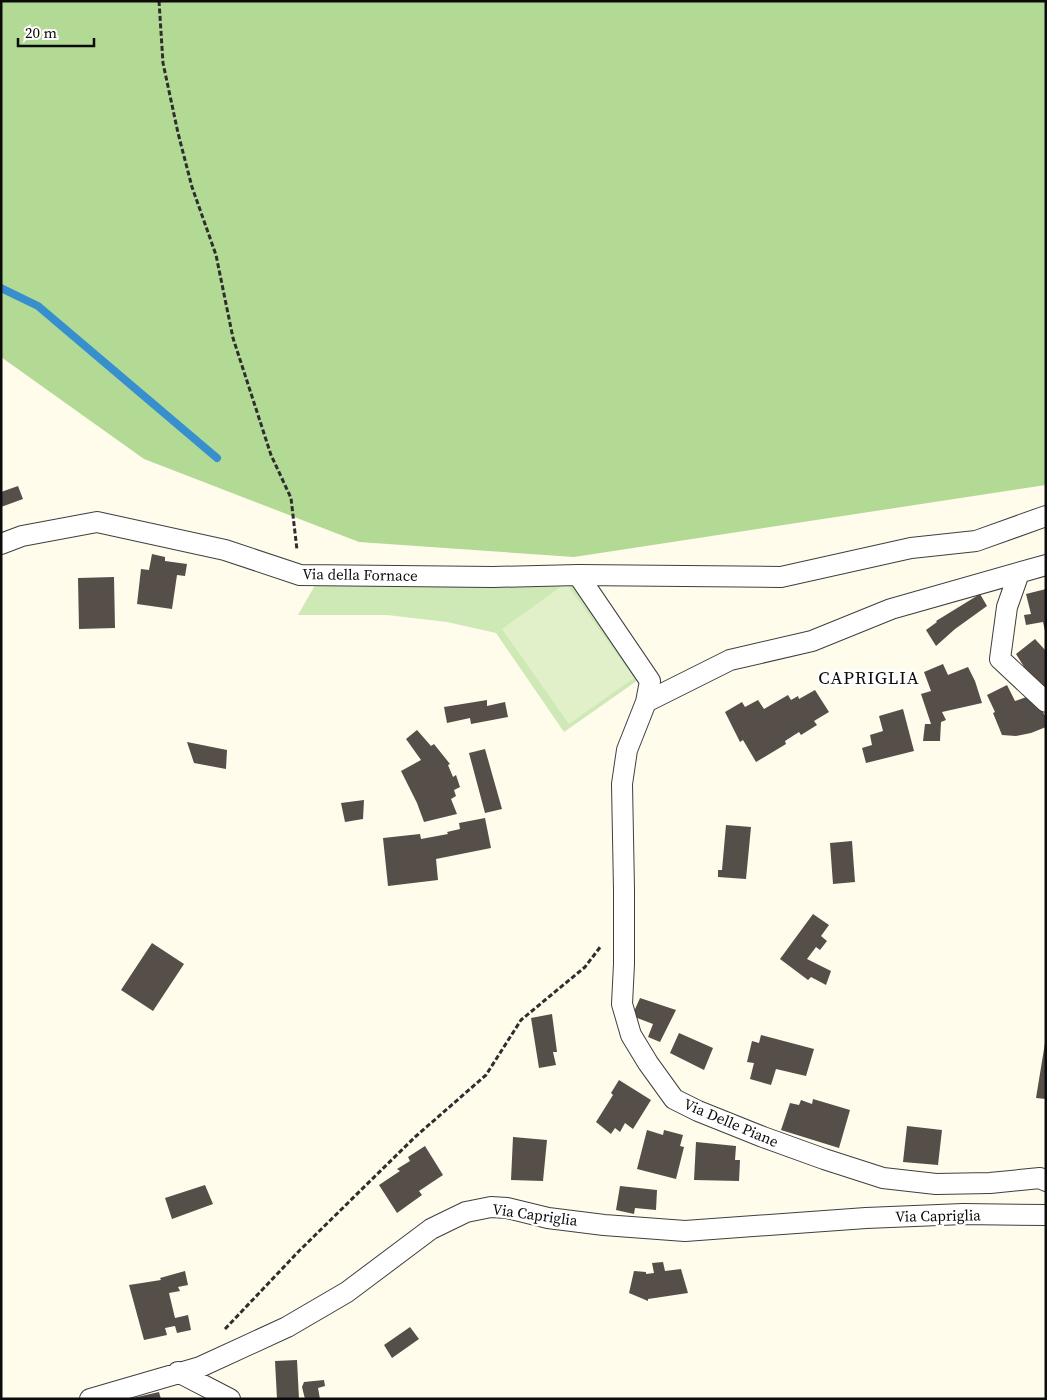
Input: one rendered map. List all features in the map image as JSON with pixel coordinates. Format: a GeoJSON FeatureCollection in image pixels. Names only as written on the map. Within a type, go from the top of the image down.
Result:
{"type":"FeatureCollection","features":[{"type":"Feature","properties":{"kind":"street","name":"Via della Fornace"},"geometry":{"type":"LineString","coordinates":[[1,544],[22,536],[97,522],[225,550],[300,575],[781,577],[910,548],[976,541],[1046,516]]}},
{"type":"Feature","properties":{"kind":"street"},"geometry":{"type":"LineString","coordinates":[[646,702],[730,660],[812,641],[891,609],[1046,565]]}},
{"type":"Feature","properties":{"kind":"street"},"geometry":{"type":"LineString","coordinates":[[1020,572],[1007,607],[1000,659],[1046,702]]}},
{"type":"Feature","properties":{"kind":"street"},"geometry":{"type":"LineString","coordinates":[[578,575],[650,681],[646,702]]}},
{"type":"Feature","properties":{"kind":"street","name":"Via Delle Piane"},"geometry":{"type":"LineString","coordinates":[[646,702],[627,750],[622,784],[624,964],[622,1004],[631,1035],[648,1063],[674,1099],[698,1111],[763,1137],[883,1178],[936,1184],[990,1183],[1040,1178],[1046,1181]]}},
{"type":"Feature","properties":{"kind":"street","name":"Via Capriglia"},"geometry":{"type":"LineString","coordinates":[[90,1399],[215,1361],[287,1327],[347,1292],[431,1229],[466,1212],[491,1207],[507,1208],[548,1218],[604,1225],[685,1231],[802,1221],[963,1214],[1039,1217]]}},
{"type":"Feature","properties":{"kind":"street"},"geometry":{"type":"LineString","coordinates":[[178,1372],[230,1399]]}},
{"type":"Feature","properties":{"kind":"path"},"geometry":{"type":"LineString","coordinates":[[159,1],[163,63],[178,133],[192,187],[216,255],[233,338],[271,455],[291,498],[300,575]]}},
{"type":"Feature","properties":{"kind":"path"},"geometry":{"type":"LineString","coordinates":[[224,1332],[228,1325],[298,1251],[415,1137],[486,1075],[522,1020],[585,967],[602,946]]}},
{"type":"Feature","properties":{"kind":"green space"},"geometry":{"type":"Polygon","coordinates":[[[1,1],[1046,1],[1046,485],[574,557],[359,542],[144,459],[1,357],[1,1]]]}},
{"type":"Feature","properties":{"kind":"green space"},"geometry":{"type":"Polygon","coordinates":[[[318,580],[572,580],[641,678],[564,732],[496,633],[447,622],[387,615],[298,615],[318,580]]]}},
{"type":"Feature","properties":{"kind":"green space"},"geometry":{"type":"Polygon","coordinates":[[[566,583],[634,678],[569,724],[502,629],[566,583]]]}},
{"type":"Feature","properties":{"kind":"building"},"geometry":{"type":"Polygon","coordinates":[[[18,486],[23,499],[1,507],[1,492],[18,486]]]}},
{"type":"Feature","properties":{"kind":"building"},"geometry":{"type":"Polygon","coordinates":[[[152,554],[165,557],[165,561],[187,564],[185,576],[177,575],[172,609],[137,604],[141,569],[149,570],[152,554]]]}},
{"type":"Feature","properties":{"kind":"building"},"geometry":{"type":"Polygon","coordinates":[[[114,577],[115,628],[79,629],[78,578],[114,577]]]}},
{"type":"Feature","properties":{"kind":"building"},"geometry":{"type":"Polygon","coordinates":[[[1046,589],[1045,631],[1043,622],[1026,625],[1024,615],[1031,614],[1026,594],[1046,589]]]}},
{"type":"Feature","properties":{"kind":"building"},"geometry":{"type":"Polygon","coordinates":[[[980,594],[987,606],[955,629],[936,646],[926,630],[936,621],[980,594]]]}},
{"type":"Feature","properties":{"kind":"building"},"geometry":{"type":"Polygon","coordinates":[[[1035,639],[1046,651],[1046,693],[1026,670],[1016,654],[1035,639]]]}},
{"type":"Feature","properties":{"kind":"building"},"geometry":{"type":"Polygon","coordinates":[[[943,664],[948,675],[968,667],[982,703],[942,712],[946,720],[941,722],[940,741],[923,741],[925,724],[931,724],[921,694],[931,691],[924,672],[943,664]]]}},
{"type":"Feature","properties":{"kind":"building"},"geometry":{"type":"Polygon","coordinates":[[[1007,685],[1015,701],[1032,695],[1046,717],[1046,727],[1016,736],[1002,735],[993,713],[995,712],[987,695],[1007,685]]]}},
{"type":"Feature","properties":{"kind":"building"},"geometry":{"type":"Polygon","coordinates":[[[815,690],[829,712],[814,721],[817,725],[801,735],[799,732],[785,741],[786,744],[756,762],[743,740],[740,742],[725,712],[742,702],[745,707],[758,700],[764,709],[788,695],[791,700],[798,696],[799,699],[815,690]]]}},
{"type":"Feature","properties":{"kind":"building"},"geometry":{"type":"Polygon","coordinates":[[[487,700],[487,706],[505,702],[508,717],[471,724],[470,718],[447,723],[444,707],[487,700]]]}},
{"type":"Feature","properties":{"kind":"building"},"geometry":{"type":"Polygon","coordinates":[[[903,709],[914,751],[866,763],[862,748],[872,745],[870,735],[883,731],[879,716],[903,709]]]}},
{"type":"Feature","properties":{"kind":"building"},"geometry":{"type":"Polygon","coordinates":[[[417,730],[431,746],[434,744],[450,764],[448,765],[453,777],[456,775],[460,787],[454,790],[456,796],[451,799],[457,814],[424,822],[401,771],[421,760],[406,739],[417,730]]]}},
{"type":"Feature","properties":{"kind":"building"},"geometry":{"type":"Polygon","coordinates":[[[187,742],[227,750],[226,769],[194,763],[187,742]]]}},
{"type":"Feature","properties":{"kind":"building"},"geometry":{"type":"Polygon","coordinates":[[[485,749],[502,809],[485,813],[469,753],[485,749]]]}},
{"type":"Feature","properties":{"kind":"building"},"geometry":{"type":"Polygon","coordinates":[[[364,800],[363,819],[345,822],[341,803],[364,800]]]}},
{"type":"Feature","properties":{"kind":"building"},"geometry":{"type":"Polygon","coordinates":[[[485,818],[491,848],[436,859],[438,880],[388,886],[383,838],[420,834],[421,839],[448,834],[447,832],[460,829],[459,823],[485,818]]]}},
{"type":"Feature","properties":{"kind":"building"},"geometry":{"type":"Polygon","coordinates":[[[726,825],[751,827],[746,879],[718,877],[718,870],[722,870],[726,825]]]}},
{"type":"Feature","properties":{"kind":"building"},"geometry":{"type":"Polygon","coordinates":[[[852,841],[855,882],[833,884],[830,843],[852,841]]]}},
{"type":"Feature","properties":{"kind":"building"},"geometry":{"type":"Polygon","coordinates":[[[813,914],[829,925],[821,936],[827,941],[820,950],[816,947],[807,959],[831,971],[826,985],[811,977],[808,980],[780,959],[813,914]]]}},
{"type":"Feature","properties":{"kind":"building"},"geometry":{"type":"Polygon","coordinates":[[[152,943],[184,964],[153,1011],[121,990],[152,943]]]}},
{"type":"Feature","properties":{"kind":"building"},"geometry":{"type":"Polygon","coordinates":[[[640,998],[676,1010],[660,1042],[648,1037],[653,1024],[632,1016],[640,998]]]}},
{"type":"Feature","properties":{"kind":"building"},"geometry":{"type":"Polygon","coordinates":[[[552,1014],[557,1052],[553,1052],[556,1065],[539,1068],[531,1018],[552,1014]]]}},
{"type":"Feature","properties":{"kind":"building"},"geometry":{"type":"Polygon","coordinates":[[[679,1033],[713,1048],[704,1070],[670,1053],[679,1033]]]}},
{"type":"Feature","properties":{"kind":"building"},"geometry":{"type":"Polygon","coordinates":[[[761,1035],[814,1049],[806,1076],[776,1069],[771,1085],[750,1079],[754,1063],[747,1062],[752,1041],[759,1043],[761,1035]]]}},
{"type":"Feature","properties":{"kind":"building"},"geometry":{"type":"Polygon","coordinates":[[[1046,1044],[1046,1099],[1036,1098],[1046,1044]]]}},
{"type":"Feature","properties":{"kind":"building"},"geometry":{"type":"Polygon","coordinates":[[[619,1080],[651,1100],[633,1129],[625,1123],[620,1132],[615,1128],[611,1134],[596,1122],[613,1095],[611,1093],[619,1080]]]}},
{"type":"Feature","properties":{"kind":"building"},"geometry":{"type":"Polygon","coordinates":[[[813,1099],[850,1110],[839,1148],[781,1130],[790,1103],[799,1105],[801,1100],[812,1104],[813,1099]]]}},
{"type":"Feature","properties":{"kind":"building"},"geometry":{"type":"Polygon","coordinates":[[[907,1126],[942,1130],[938,1165],[903,1162],[907,1126]]]}},
{"type":"Feature","properties":{"kind":"building"},"geometry":{"type":"Polygon","coordinates":[[[647,1130],[663,1135],[664,1130],[683,1135],[680,1146],[684,1147],[676,1179],[637,1169],[647,1130]]]}},
{"type":"Feature","properties":{"kind":"building"},"geometry":{"type":"Polygon","coordinates":[[[513,1137],[547,1140],[543,1181],[511,1180],[513,1137]]]}},
{"type":"Feature","properties":{"kind":"building"},"geometry":{"type":"Polygon","coordinates":[[[696,1142],[736,1146],[735,1160],[740,1160],[739,1181],[694,1180],[696,1142]]]}},
{"type":"Feature","properties":{"kind":"building"},"geometry":{"type":"Polygon","coordinates":[[[425,1146],[443,1175],[419,1191],[422,1195],[397,1213],[379,1185],[400,1171],[397,1169],[410,1161],[408,1157],[425,1146]]]}},
{"type":"Feature","properties":{"kind":"building"},"geometry":{"type":"Polygon","coordinates":[[[205,1185],[213,1204],[172,1219],[165,1198],[205,1185]]]}},
{"type":"Feature","properties":{"kind":"building"},"geometry":{"type":"Polygon","coordinates":[[[620,1186],[657,1190],[656,1210],[635,1208],[634,1214],[616,1210],[620,1186]]]}},
{"type":"Feature","properties":{"kind":"building"},"geometry":{"type":"Polygon","coordinates":[[[663,1262],[665,1271],[681,1269],[688,1293],[648,1299],[648,1301],[629,1293],[634,1271],[646,1272],[646,1274],[654,1273],[652,1263],[663,1262]]]}},
{"type":"Feature","properties":{"kind":"building"},"geometry":{"type":"Polygon","coordinates":[[[185,1271],[188,1285],[178,1287],[180,1291],[169,1293],[175,1318],[188,1315],[191,1330],[177,1333],[175,1326],[165,1328],[167,1335],[144,1340],[129,1285],[161,1280],[160,1278],[185,1271]]]}},
{"type":"Feature","properties":{"kind":"building"},"geometry":{"type":"Polygon","coordinates":[[[410,1327],[419,1339],[392,1358],[384,1345],[410,1327]]]}},
{"type":"Feature","properties":{"kind":"building"},"geometry":{"type":"Polygon","coordinates":[[[297,1360],[299,1399],[277,1399],[275,1361],[297,1360]]]}},
{"type":"Feature","properties":{"kind":"building"},"geometry":{"type":"Polygon","coordinates":[[[324,1380],[325,1386],[318,1388],[320,1399],[305,1399],[302,1387],[304,1382],[324,1380]]]}},
{"type":"Feature","properties":{"kind":"building"},"geometry":{"type":"Polygon","coordinates":[[[159,1392],[161,1399],[133,1399],[133,1398],[159,1392]]]}},
{"type":"Feature","properties":{"kind":"waterway"},"geometry":{"type":"LineString","coordinates":[[1,288],[38,306],[217,458]]}},
{"type":"Feature","properties":{"kind":"district","name":"CAPRIGLIA"},"geometry":{"type":"Point","coordinates":[869,678]}}]}
